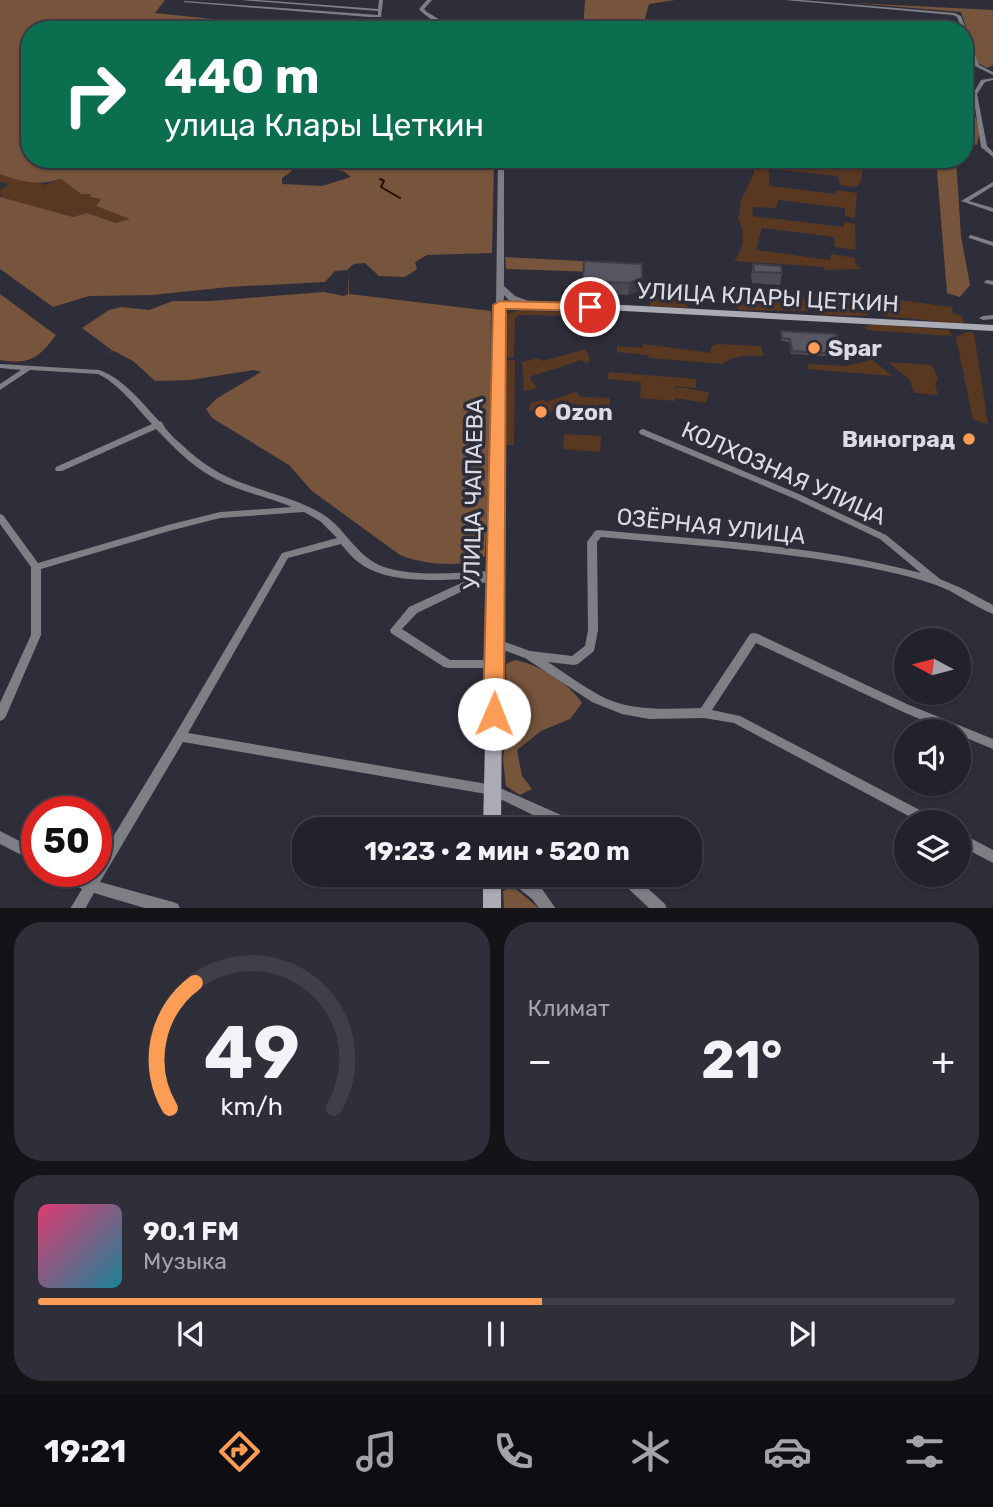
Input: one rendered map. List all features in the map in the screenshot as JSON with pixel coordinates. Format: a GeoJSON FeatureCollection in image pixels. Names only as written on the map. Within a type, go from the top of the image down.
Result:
{"type":"FeatureCollection","features":[{"type":"Feature","properties":{"kind":"main road","name":"УЛИЦА КЛАРЫ ЦЕТКИН"},"geometry":{"type":"LineString","coordinates":[[500,305],[992,326]]}},
{"type":"Feature","properties":{"kind":"main road","name":"УЛИЦА ЧАПАЕВА"},"geometry":{"type":"LineString","coordinates":[[492,817],[500,305]]}},
{"type":"Feature","properties":{"kind":"main road"},"geometry":{"type":"LineString","coordinates":[[492,887],[492,908]]}},
{"type":"Feature","properties":{"kind":"street"},"geometry":{"type":"LineString","coordinates":[[243,0],[381,10]]}},
{"type":"Feature","properties":{"kind":"street"},"geometry":{"type":"LineString","coordinates":[[185,2],[380,16],[381,0]]}},
{"type":"Feature","properties":{"kind":"street"},"geometry":{"type":"LineString","coordinates":[[430,0],[421,9],[439,21]]}},
{"type":"Feature","properties":{"kind":"street"},"geometry":{"type":"LineString","coordinates":[[787,0],[954,13],[961,21]]}},
{"type":"Feature","properties":{"kind":"street"},"geometry":{"type":"LineString","coordinates":[[973,54],[977,65],[993,74]]}},
{"type":"Feature","properties":{"kind":"street"},"geometry":{"type":"LineString","coordinates":[[993,79],[983,81],[975,94],[985,147],[993,155]]}},
{"type":"Feature","properties":{"kind":"street","name":"УЛИЦА ЧАПАЕВА"},"geometry":{"type":"LineString","coordinates":[[500,305],[501,168]]}},
{"type":"Feature","properties":{"kind":"street"},"geometry":{"type":"LineString","coordinates":[[993,184],[964,201],[993,210]]}},
{"type":"Feature","properties":{"kind":"street"},"geometry":{"type":"LineString","coordinates":[[971,237],[993,244]]}},
{"type":"Feature","properties":{"kind":"street"},"geometry":{"type":"LineString","coordinates":[[500,287],[512,298],[531,305]]}},
{"type":"Feature","properties":{"kind":"street"},"geometry":{"type":"LineString","coordinates":[[983,318],[992,326]]}},
{"type":"Feature","properties":{"kind":"street"},"geometry":{"type":"LineString","coordinates":[[0,366],[99,372],[120,385],[195,460],[214,474],[324,519],[367,564],[406,575],[495,575]]}},
{"type":"Feature","properties":{"kind":"street"},"geometry":{"type":"LineString","coordinates":[[0,388],[28,369]]}},
{"type":"Feature","properties":{"kind":"street"},"geometry":{"type":"LineString","coordinates":[[59,469],[159,424]]}},
{"type":"Feature","properties":{"kind":"street","name":"КОЛХОЗНАЯ УЛИЦА"},"geometry":{"type":"LineString","coordinates":[[643,432],[796,496],[883,537],[939,582]]}},
{"type":"Feature","properties":{"kind":"street"},"geometry":{"type":"LineString","coordinates":[[36,567],[220,515],[304,509]]}},
{"type":"Feature","properties":{"kind":"street"},"geometry":{"type":"LineString","coordinates":[[0,517],[36,567],[36,635],[0,716]]}},
{"type":"Feature","properties":{"kind":"street","name":"ОЗЁРНАЯ УЛИЦА"},"geometry":{"type":"LineString","coordinates":[[529,655],[574,661],[590,648],[593,630],[593,538],[598,533],[757,547],[885,569],[939,582],[993,610]]}},
{"type":"Feature","properties":{"kind":"street"},"geometry":{"type":"LineString","coordinates":[[112,850],[285,555],[344,540]]}},
{"type":"Feature","properties":{"kind":"street"},"geometry":{"type":"LineString","coordinates":[[494,664],[448,664],[395,631],[413,610],[470,583],[495,575]]}},
{"type":"Feature","properties":{"kind":"street"},"geometry":{"type":"LineString","coordinates":[[704,713],[754,637],[905,708],[993,744]]}},
{"type":"Feature","properties":{"kind":"street"},"geometry":{"type":"LineString","coordinates":[[494,642],[529,655],[596,699],[622,709],[649,714],[704,713],[736,719],[908,810]]}},
{"type":"Feature","properties":{"kind":"street"},"geometry":{"type":"LineString","coordinates":[[180,737],[493,790],[553,817]]}},
{"type":"Feature","properties":{"kind":"street"},"geometry":{"type":"LineString","coordinates":[[0,837],[21,848]]}},
{"type":"Feature","properties":{"kind":"street"},"geometry":{"type":"LineString","coordinates":[[971,845],[993,857]]}},
{"type":"Feature","properties":{"kind":"street"},"geometry":{"type":"LineString","coordinates":[[76,908],[89,887]]}},
{"type":"Feature","properties":{"kind":"street"},"geometry":{"type":"LineString","coordinates":[[94,887],[173,908]]}},
{"type":"Feature","properties":{"kind":"street"},"geometry":{"type":"LineString","coordinates":[[528,887],[549,908]]}},
{"type":"Feature","properties":{"kind":"street"},"geometry":{"type":"LineString","coordinates":[[636,887],[660,908]]}},
{"type":"Feature","properties":{"kind":"shaded area"},"geometry":{"type":"Polygon","coordinates":[[[0,0],[165,0],[155,13],[231,21],[21,21],[21,168],[291,168],[292,171],[282,178],[282,184],[322,186],[351,177],[343,171],[329,169],[332,168],[494,168],[492,253],[427,255],[415,262],[417,269],[405,277],[379,276],[365,263],[354,264],[348,269],[349,294],[491,311],[490,447],[485,556],[480,561],[440,564],[400,555],[312,491],[289,465],[212,418],[206,409],[216,399],[261,372],[254,370],[190,380],[155,381],[133,361],[114,351],[87,358],[113,351],[82,328],[109,310],[121,307],[149,310],[173,301],[210,301],[324,292],[344,296],[348,294],[348,270],[335,271],[325,282],[229,287],[152,295],[89,296],[53,307],[0,269],[0,197],[73,217],[87,213],[116,223],[130,219],[96,206],[101,199],[91,197],[91,194],[81,194],[61,179],[31,182],[0,174],[0,0]]]}},
{"type":"Feature","properties":{"kind":"shaded area"},"geometry":{"type":"Polygon","coordinates":[[[585,0],[675,0],[649,4],[645,18],[647,21],[584,21],[585,0]]]}},
{"type":"Feature","properties":{"kind":"shaded area"},"geometry":{"type":"Polygon","coordinates":[[[853,3],[993,10],[993,65],[987,68],[978,63],[973,48],[973,21],[964,21],[961,12],[853,3]]]}},
{"type":"Feature","properties":{"kind":"shaded area"},"geometry":{"type":"Polygon","coordinates":[[[973,110],[980,130],[977,145],[973,144],[973,110]]]}},
{"type":"Feature","properties":{"kind":"shaded area"},"geometry":{"type":"Polygon","coordinates":[[[0,157],[44,185],[61,179],[81,194],[91,194],[101,199],[96,206],[132,219],[116,223],[87,213],[73,217],[1,198],[0,190],[9,184],[0,182],[0,157]]]}},
{"type":"Feature","properties":{"kind":"shaded area"},"geometry":{"type":"Polygon","coordinates":[[[753,168],[863,168],[861,182],[856,187],[840,185],[838,176],[769,169],[769,186],[835,194],[836,190],[857,193],[855,218],[845,216],[845,208],[778,200],[776,208],[753,207],[752,216],[844,227],[844,222],[855,224],[856,250],[835,247],[834,237],[762,228],[756,250],[830,260],[831,254],[855,258],[855,264],[862,269],[825,270],[824,267],[734,261],[740,252],[742,241],[742,229],[738,219],[741,200],[754,173],[753,168]]]}},
{"type":"Feature","properties":{"kind":"shaded area"},"geometry":{"type":"Polygon","coordinates":[[[937,168],[957,168],[961,236],[970,285],[960,297],[947,293],[937,168]]]}},
{"type":"Feature","properties":{"kind":"shaded area"},"geometry":{"type":"Polygon","coordinates":[[[505,257],[641,264],[626,273],[506,269],[505,257]]]}},
{"type":"Feature","properties":{"kind":"shaded area"},"geometry":{"type":"Polygon","coordinates":[[[651,283],[678,285],[677,293],[685,300],[688,308],[650,306],[651,283]]]}},
{"type":"Feature","properties":{"kind":"shaded area"},"geometry":{"type":"Polygon","coordinates":[[[729,292],[804,297],[807,311],[739,310],[730,300],[729,292]]]}},
{"type":"Feature","properties":{"kind":"shaded area"},"geometry":{"type":"Polygon","coordinates":[[[0,294],[56,335],[32,358],[19,361],[0,360],[0,294]]]}},
{"type":"Feature","properties":{"kind":"shaded area"},"geometry":{"type":"Polygon","coordinates":[[[813,294],[871,299],[868,316],[821,315],[816,310],[813,294]]]}},
{"type":"Feature","properties":{"kind":"shaded area"},"geometry":{"type":"Polygon","coordinates":[[[884,298],[952,307],[953,313],[962,316],[964,324],[884,316],[881,314],[884,298]]]}},
{"type":"Feature","properties":{"kind":"shaded area"},"geometry":{"type":"Polygon","coordinates":[[[521,310],[578,313],[577,316],[519,315],[515,318],[514,357],[503,358],[505,314],[521,310]]]}},
{"type":"Feature","properties":{"kind":"shaded area"},"geometry":{"type":"Polygon","coordinates":[[[873,324],[949,330],[952,336],[866,330],[865,327],[873,324]]]}},
{"type":"Feature","properties":{"kind":"shaded area"},"geometry":{"type":"Polygon","coordinates":[[[967,332],[974,333],[988,424],[973,420],[956,337],[967,332]]]}},
{"type":"Feature","properties":{"kind":"shaded area"},"geometry":{"type":"Polygon","coordinates":[[[643,344],[711,353],[711,347],[718,344],[761,346],[764,356],[737,357],[723,364],[649,358],[648,355],[617,352],[617,346],[642,348],[643,344]]]}},
{"type":"Feature","properties":{"kind":"shaded area"},"geometry":{"type":"Polygon","coordinates":[[[586,349],[590,360],[586,364],[582,360],[529,377],[537,388],[524,391],[522,362],[539,358],[543,361],[586,349]]]}},
{"type":"Feature","properties":{"kind":"shaded area"},"geometry":{"type":"Polygon","coordinates":[[[515,360],[514,445],[504,445],[503,361],[515,360]]]}},
{"type":"Feature","properties":{"kind":"shaded area"},"geometry":{"type":"Polygon","coordinates":[[[872,360],[893,376],[807,369],[809,364],[845,366],[872,360]]]}},
{"type":"Feature","properties":{"kind":"shaded area"},"geometry":{"type":"Polygon","coordinates":[[[888,362],[932,365],[938,379],[935,384],[938,395],[914,393],[909,379],[888,362]]]}},
{"type":"Feature","properties":{"kind":"shaded area"},"geometry":{"type":"Polygon","coordinates":[[[609,372],[696,379],[696,388],[676,386],[675,391],[677,387],[709,392],[706,403],[675,398],[675,401],[640,398],[641,382],[608,379],[609,372]]]}},
{"type":"Feature","properties":{"kind":"shaded area"},"geometry":{"type":"Polygon","coordinates":[[[576,392],[581,397],[610,398],[609,420],[586,418],[586,413],[529,410],[530,403],[543,399],[546,402],[576,392]]]}},
{"type":"Feature","properties":{"kind":"shaded area"},"geometry":{"type":"Polygon","coordinates":[[[564,434],[601,436],[600,452],[563,449],[564,434]]]}},
{"type":"Feature","properties":{"kind":"shaded area"},"geometry":{"type":"Polygon","coordinates":[[[515,660],[552,676],[569,688],[582,703],[570,719],[541,731],[517,750],[522,776],[532,789],[520,795],[506,786],[503,760],[507,724],[506,664],[515,660]]]}},
{"type":"Feature","properties":{"kind":"shaded area"},"geometry":{"type":"Polygon","coordinates":[[[513,887],[539,908],[504,908],[503,891],[513,887]]]}},
{"type":"Feature","properties":{"kind":"building"},"geometry":{"type":"Polygon","coordinates":[[[584,261],[642,264],[642,278],[629,283],[583,281],[584,261]]]}},
{"type":"Feature","properties":{"kind":"building"},"geometry":{"type":"Polygon","coordinates":[[[753,264],[781,266],[782,273],[754,272],[753,264]]]}},
{"type":"Feature","properties":{"kind":"building","name":"Spar"},"geometry":{"type":"Polygon","coordinates":[[[781,331],[836,334],[841,354],[792,351],[790,339],[782,338],[781,331]]]}},
{"type":"Feature","properties":{"kind":"waterway"},"geometry":{"type":"LineString","coordinates":[[380,179],[384,181],[381,187],[400,198]]}},
{"type":"Feature","properties":{"kind":"place","name":"Spar"},"geometry":{"type":"Point","coordinates":[814,348]}},
{"type":"Feature","properties":{"kind":"place","name":"Ozon"},"geometry":{"type":"Point","coordinates":[541,412]}},
{"type":"Feature","properties":{"kind":"place","name":"Виноград"},"geometry":{"type":"Point","coordinates":[969,439]}},
{"type":"Feature","properties":{"kind":"route"},"geometry":{"type":"LineString","coordinates":[[494,714],[500,305],[590,307]]}}]}
